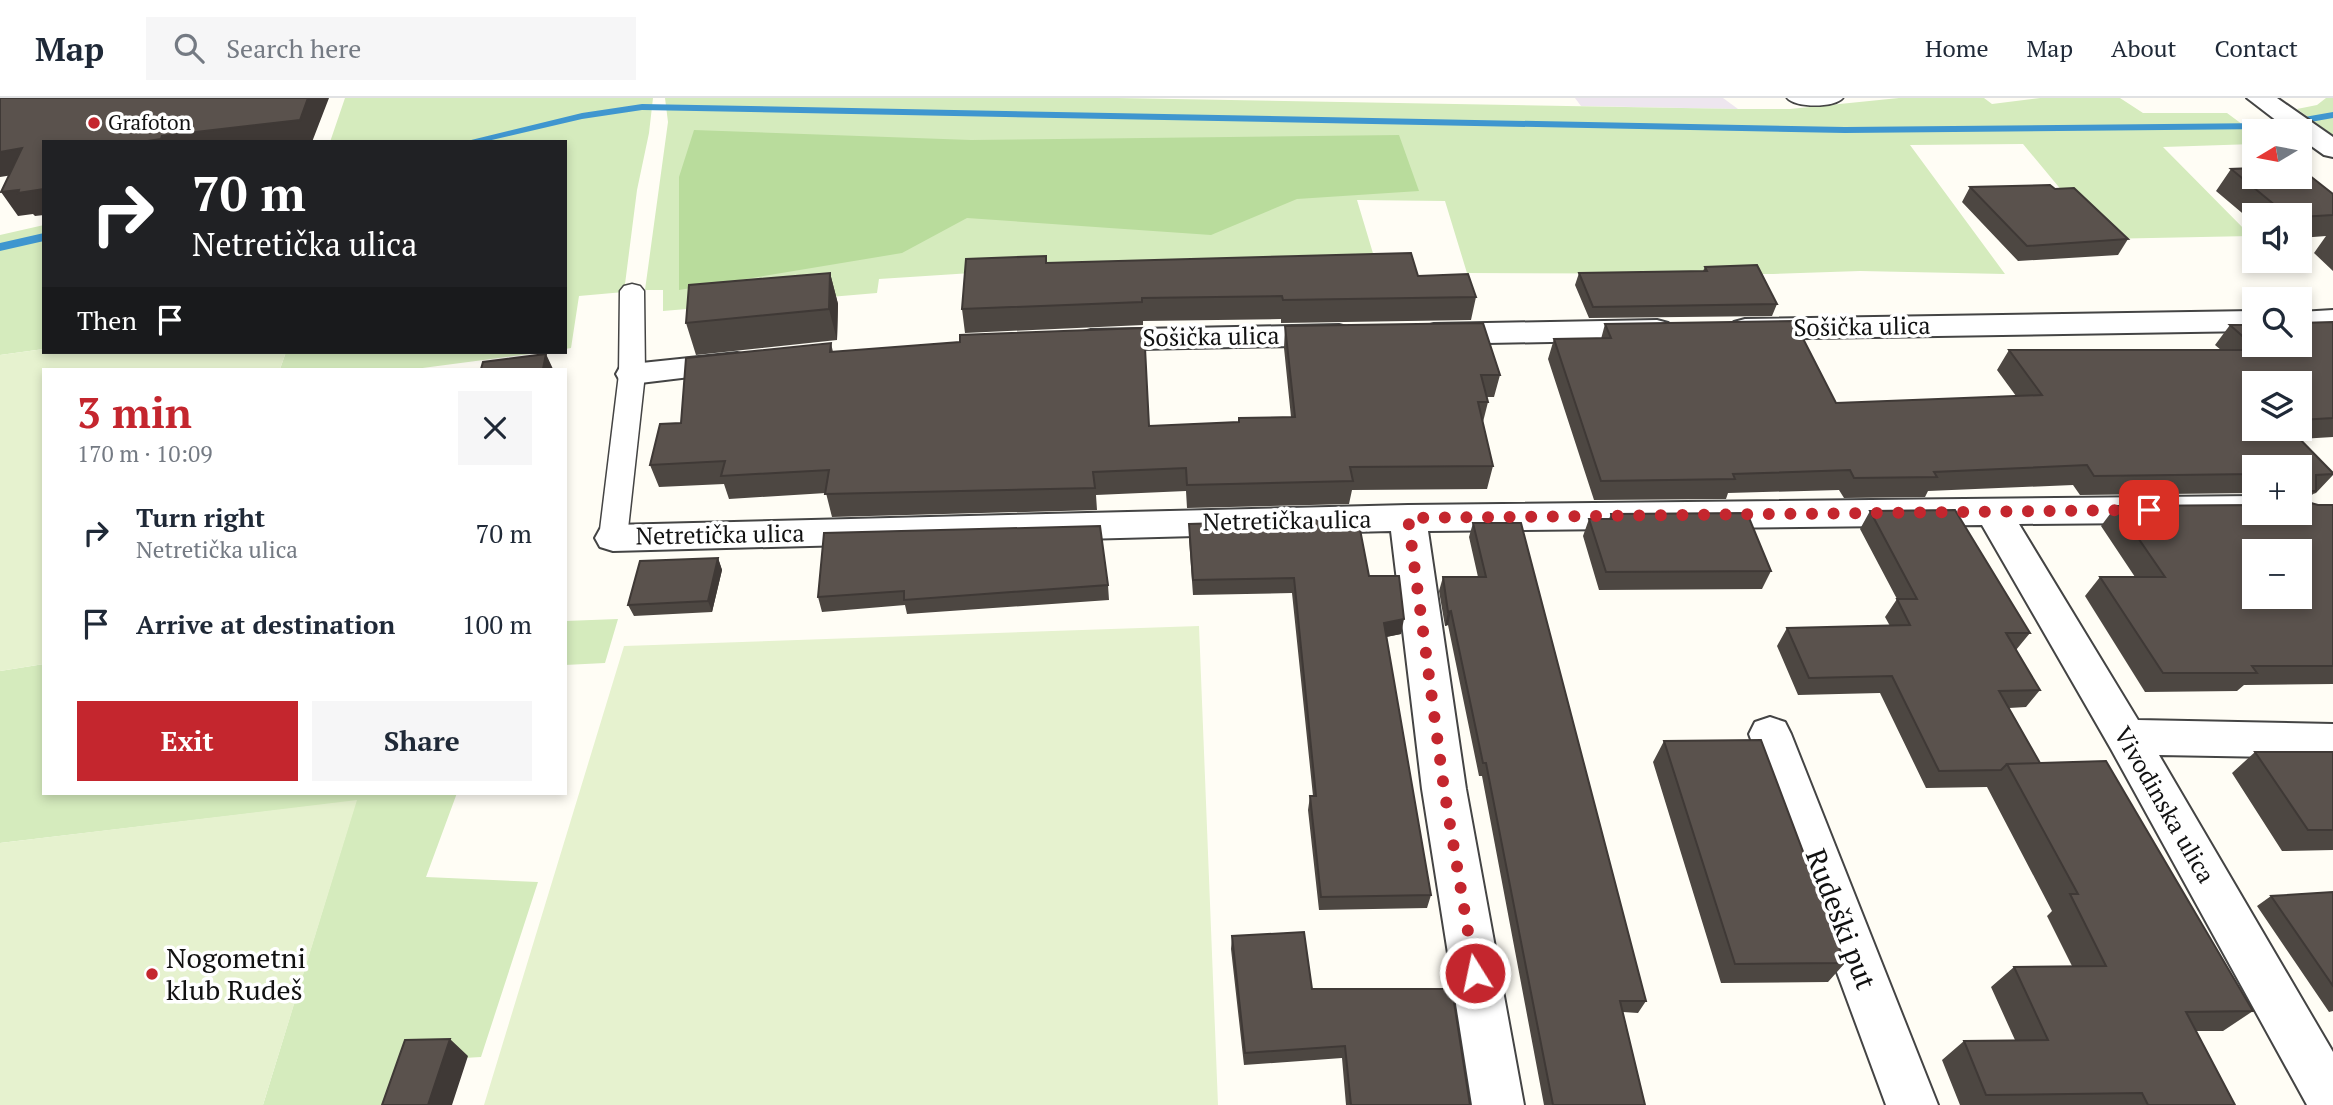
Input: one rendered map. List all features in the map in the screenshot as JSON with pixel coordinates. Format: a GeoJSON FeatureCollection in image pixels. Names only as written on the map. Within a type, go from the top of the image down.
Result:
{"type":"FeatureCollection","features":[{"type":"Feature","properties":{"kind":"street"},"geometry":{"type":"LineString","coordinates":[[2260,98],[2325,143]]}},
{"type":"Feature","properties":{"kind":"street"},"geometry":{"type":"LineString","coordinates":[[2312,321],[2333,320]]}},
{"type":"Feature","properties":{"kind":"street","name":"Sošička ulica"},"geometry":{"type":"LineString","coordinates":[[1068,341],[2242,321]]}},
{"type":"Feature","properties":{"kind":"street"},"geometry":{"type":"LineString","coordinates":[[632,374],[766,360]]}},
{"type":"Feature","properties":{"kind":"street","name":"Netretička ulica"},"geometry":{"type":"LineString","coordinates":[[613,538],[1408,518],[2242,509]]}},
{"type":"Feature","properties":{"kind":"street","name":"Vivodinska ulica"},"geometry":{"type":"LineString","coordinates":[[1992,510],[2330,1089]]}},
{"type":"Feature","properties":{"kind":"street"},"geometry":{"type":"LineString","coordinates":[[1408,518],[1444,789],[1498,1105]]}},
{"type":"Feature","properties":{"kind":"street","name":"Rudeški put"},"geometry":{"type":"LineString","coordinates":[[1770,734],[1912,1105]]}},
{"type":"Feature","properties":{"kind":"street"},"geometry":{"type":"LineString","coordinates":[[2126,737],[2333,741]]}},
{"type":"Feature","properties":{"kind":"lane"},"geometry":{"type":"LineString","coordinates":[[1797,98],[1833,98]]}},
{"type":"Feature","properties":{"kind":"lane"},"geometry":{"type":"LineString","coordinates":[[613,538],[632,374],[632,291]]}},
{"type":"Feature","properties":{"kind":"shaded area"},"geometry":{"type":"Polygon","coordinates":[[[1575,98],[1723,98],[1738,109],[1581,106],[1575,98]]]}},
{"type":"Feature","properties":{"kind":"green space"},"geometry":{"type":"Polygon","coordinates":[[[345,98],[653,98],[637,190],[624,292],[579,296],[571,348],[567,349],[567,140],[331,140],[345,98]]]}},
{"type":"Feature","properties":{"kind":"green space"},"geometry":{"type":"Polygon","coordinates":[[[665,98],[1117,98],[1790,109],[1899,98],[1984,98],[1992,104],[2040,98],[2120,98],[2143,113],[2227,113],[2242,124],[2242,144],[2163,147],[2242,227],[2242,236],[2102,239],[2023,144],[1910,145],[2005,274],[1860,271],[1773,274],[1467,273],[1445,201],[1357,200],[1378,270],[1050,268],[879,279],[877,293],[663,311],[663,290],[645,290],[668,122],[665,98]]]}},
{"type":"Feature","properties":{"kind":"green space"},"geometry":{"type":"Polygon","coordinates":[[[2326,98],[2333,98],[2333,135],[2297,109],[2317,105],[2326,98]]]}},
{"type":"Feature","properties":{"kind":"green space"},"geometry":{"type":"Polygon","coordinates":[[[694,130],[971,140],[1399,135],[1419,191],[1297,199],[1211,235],[967,218],[902,253],[679,290],[679,177],[694,130]]]}},
{"type":"Feature","properties":{"kind":"green space"},"geometry":{"type":"Polygon","coordinates":[[[42,225],[42,349],[0,355],[0,235],[42,225]]]}},
{"type":"Feature","properties":{"kind":"green space"},"geometry":{"type":"Polygon","coordinates":[[[42,349],[42,354],[285,354],[280,368],[42,368],[42,664],[0,671],[0,355],[42,349]]]}},
{"type":"Feature","properties":{"kind":"green space"},"geometry":{"type":"Polygon","coordinates":[[[285,354],[530,354],[423,368],[280,368],[285,354]]]}},
{"type":"Feature","properties":{"kind":"green space"},"geometry":{"type":"Polygon","coordinates":[[[618,619],[605,663],[567,665],[567,621],[618,619]]]}},
{"type":"Feature","properties":{"kind":"green space"},"geometry":{"type":"Polygon","coordinates":[[[1199,626],[1218,1105],[484,1105],[624,646],[1199,626]]]}},
{"type":"Feature","properties":{"kind":"green space"},"geometry":{"type":"Polygon","coordinates":[[[42,664],[42,795],[456,795],[426,877],[538,882],[481,1057],[430,1060],[414,1105],[263,1105],[356,801],[0,843],[0,671],[42,664]]]}},
{"type":"Feature","properties":{"kind":"green space","name":"Nogometni klub Rudeš"},"geometry":{"type":"Polygon","coordinates":[[[357,800],[263,1105],[0,1105],[0,843],[357,800]]]}},
{"type":"Feature","properties":{"kind":"building"},"geometry":{"type":"Polygon","coordinates":[[[0,98],[308,98],[300,120],[162,136],[161,139],[154,140],[42,140],[42,189],[18,193],[19,190],[1,192],[22,148],[0,152],[0,98]]]}},
{"type":"Feature","properties":{"kind":"building"},"geometry":{"type":"Polygon","coordinates":[[[2231,169],[2242,169],[2242,178],[2231,169]]]}},
{"type":"Feature","properties":{"kind":"building"},"geometry":{"type":"Polygon","coordinates":[[[2312,177],[2333,194],[2333,215],[2312,216],[2312,203],[2272,203],[2255,189],[2312,189],[2312,177]]]}},
{"type":"Feature","properties":{"kind":"building"},"geometry":{"type":"Polygon","coordinates":[[[2050,185],[2055,189],[2074,188],[2128,239],[2027,246],[1970,187],[2050,185]]]}},
{"type":"Feature","properties":{"kind":"building"},"geometry":{"type":"Polygon","coordinates":[[[1411,253],[1418,276],[1468,274],[1476,297],[1283,300],[1282,296],[1142,298],[1142,302],[962,309],[966,259],[1046,256],[1046,263],[1411,253]]]}},
{"type":"Feature","properties":{"kind":"building"},"geometry":{"type":"Polygon","coordinates":[[[1757,265],[1777,304],[1593,307],[1579,273],[1707,271],[1705,267],[1757,265]]]}},
{"type":"Feature","properties":{"kind":"building"},"geometry":{"type":"Polygon","coordinates":[[[830,273],[829,309],[686,323],[689,285],[830,273]]]}},
{"type":"Feature","properties":{"kind":"building"},"geometry":{"type":"Polygon","coordinates":[[[1794,321],[1836,403],[2042,395],[2009,350],[2242,350],[2242,357],[2312,357],[2312,323],[2333,322],[2333,418],[2312,419],[2312,371],[2242,371],[2242,441],[2302,441],[2333,474],[2316,475],[2316,491],[2312,491],[2312,455],[2242,455],[2242,474],[2094,476],[2087,465],[1934,472],[1937,477],[1854,478],[1850,470],[1733,474],[1735,479],[1601,481],[1554,339],[1611,338],[1605,324],[1794,321]]]}},
{"type":"Feature","properties":{"kind":"building"},"geometry":{"type":"Polygon","coordinates":[[[1483,323],[1500,375],[1481,375],[1488,402],[1478,402],[1493,466],[1350,467],[1353,481],[1187,485],[1186,468],[1093,472],[1095,488],[825,494],[829,470],[721,476],[725,461],[650,465],[660,424],[681,423],[686,358],[831,343],[830,352],[960,342],[960,335],[1144,328],[1149,426],[1239,422],[1239,418],[1295,417],[1285,326],[1483,323]]]}},
{"type":"Feature","properties":{"kind":"building"},"geometry":{"type":"Polygon","coordinates":[[[2230,325],[2242,325],[2242,336],[2230,325]]]}},
{"type":"Feature","properties":{"kind":"building"},"geometry":{"type":"Polygon","coordinates":[[[546,354],[543,368],[481,368],[483,362],[546,354]]]}},
{"type":"Feature","properties":{"kind":"building"},"geometry":{"type":"Polygon","coordinates":[[[2312,503],[2333,505],[2333,666],[2252,666],[2257,673],[2163,673],[2100,577],[2165,577],[2116,506],[2242,505],[2242,525],[2312,525],[2312,503]]]}},
{"type":"Feature","properties":{"kind":"building"},"geometry":{"type":"Polygon","coordinates":[[[1955,510],[2030,633],[2006,633],[2040,690],[1999,691],[2040,763],[2007,764],[2001,770],[1939,771],[1892,676],[1809,678],[1787,628],[1910,625],[1897,599],[1917,599],[1870,511],[1955,510]]]}},
{"type":"Feature","properties":{"kind":"building"},"geometry":{"type":"Polygon","coordinates":[[[1747,513],[1771,571],[1606,572],[1589,519],[1612,519],[1611,514],[1747,513]]]}},
{"type":"Feature","properties":{"kind":"building"},"geometry":{"type":"Polygon","coordinates":[[[1358,519],[1369,576],[1399,576],[1404,619],[1384,623],[1431,895],[1321,897],[1310,796],[1316,796],[1294,578],[1193,580],[1189,524],[1358,519]]]}},
{"type":"Feature","properties":{"kind":"building"},"geometry":{"type":"Polygon","coordinates":[[[1473,523],[1521,523],[1646,1001],[1620,1001],[1645,1105],[1553,1105],[1486,763],[1483,763],[1451,611],[1448,612],[1443,577],[1486,577],[1473,523]]]}},
{"type":"Feature","properties":{"kind":"building"},"geometry":{"type":"Polygon","coordinates":[[[1100,526],[1108,585],[904,600],[904,591],[818,597],[824,533],[1100,526]]]}},
{"type":"Feature","properties":{"kind":"building"},"geometry":{"type":"Polygon","coordinates":[[[718,558],[708,601],[628,605],[640,561],[718,558]]]}},
{"type":"Feature","properties":{"kind":"building"},"geometry":{"type":"Polygon","coordinates":[[[1761,740],[1845,963],[1735,964],[1664,741],[1761,740]]]}},
{"type":"Feature","properties":{"kind":"building"},"geometry":{"type":"Polygon","coordinates":[[[2255,752],[2333,752],[2333,830],[2308,830],[2255,752]]]}},
{"type":"Feature","properties":{"kind":"building"},"geometry":{"type":"Polygon","coordinates":[[[2106,761],[2253,1011],[2186,1012],[2235,1105],[2148,1105],[2142,1093],[1986,1095],[1964,1041],[2048,1040],[2014,967],[2106,966],[2070,894],[2078,894],[2007,764],[2106,761]]]}},
{"type":"Feature","properties":{"kind":"building"},"geometry":{"type":"Polygon","coordinates":[[[2333,892],[2333,986],[2271,896],[2333,892]]]}},
{"type":"Feature","properties":{"kind":"building"},"geometry":{"type":"Polygon","coordinates":[[[1304,932],[1312,989],[1452,989],[1470,1105],[1351,1105],[1345,1046],[1245,1053],[1232,936],[1304,932]]]}},
{"type":"Feature","properties":{"kind":"building"},"geometry":{"type":"Polygon","coordinates":[[[450,1039],[428,1105],[382,1105],[405,1040],[450,1039]]]}},
{"type":"Feature","properties":{"kind":"waterway"},"geometry":{"type":"LineString","coordinates":[[477,140],[582,116],[642,107],[1845,130],[2270,126],[2333,115]]}},
{"type":"Feature","properties":{"kind":"waterway"},"geometry":{"type":"LineString","coordinates":[[0,247],[42,237]]}},
{"type":"Feature","properties":{"kind":"place","name":"Grafoton"},"geometry":{"type":"Point","coordinates":[94,123]}},
{"type":"Feature","properties":{"kind":"place","name":"Nogometni klub Rudeš"},"geometry":{"type":"Point","coordinates":[152,974]}},
{"type":"Feature","properties":{"kind":"route"},"geometry":{"type":"LineString","coordinates":[[1475,973],[1444,789],[1408,518],[2149,510]]}}]}
